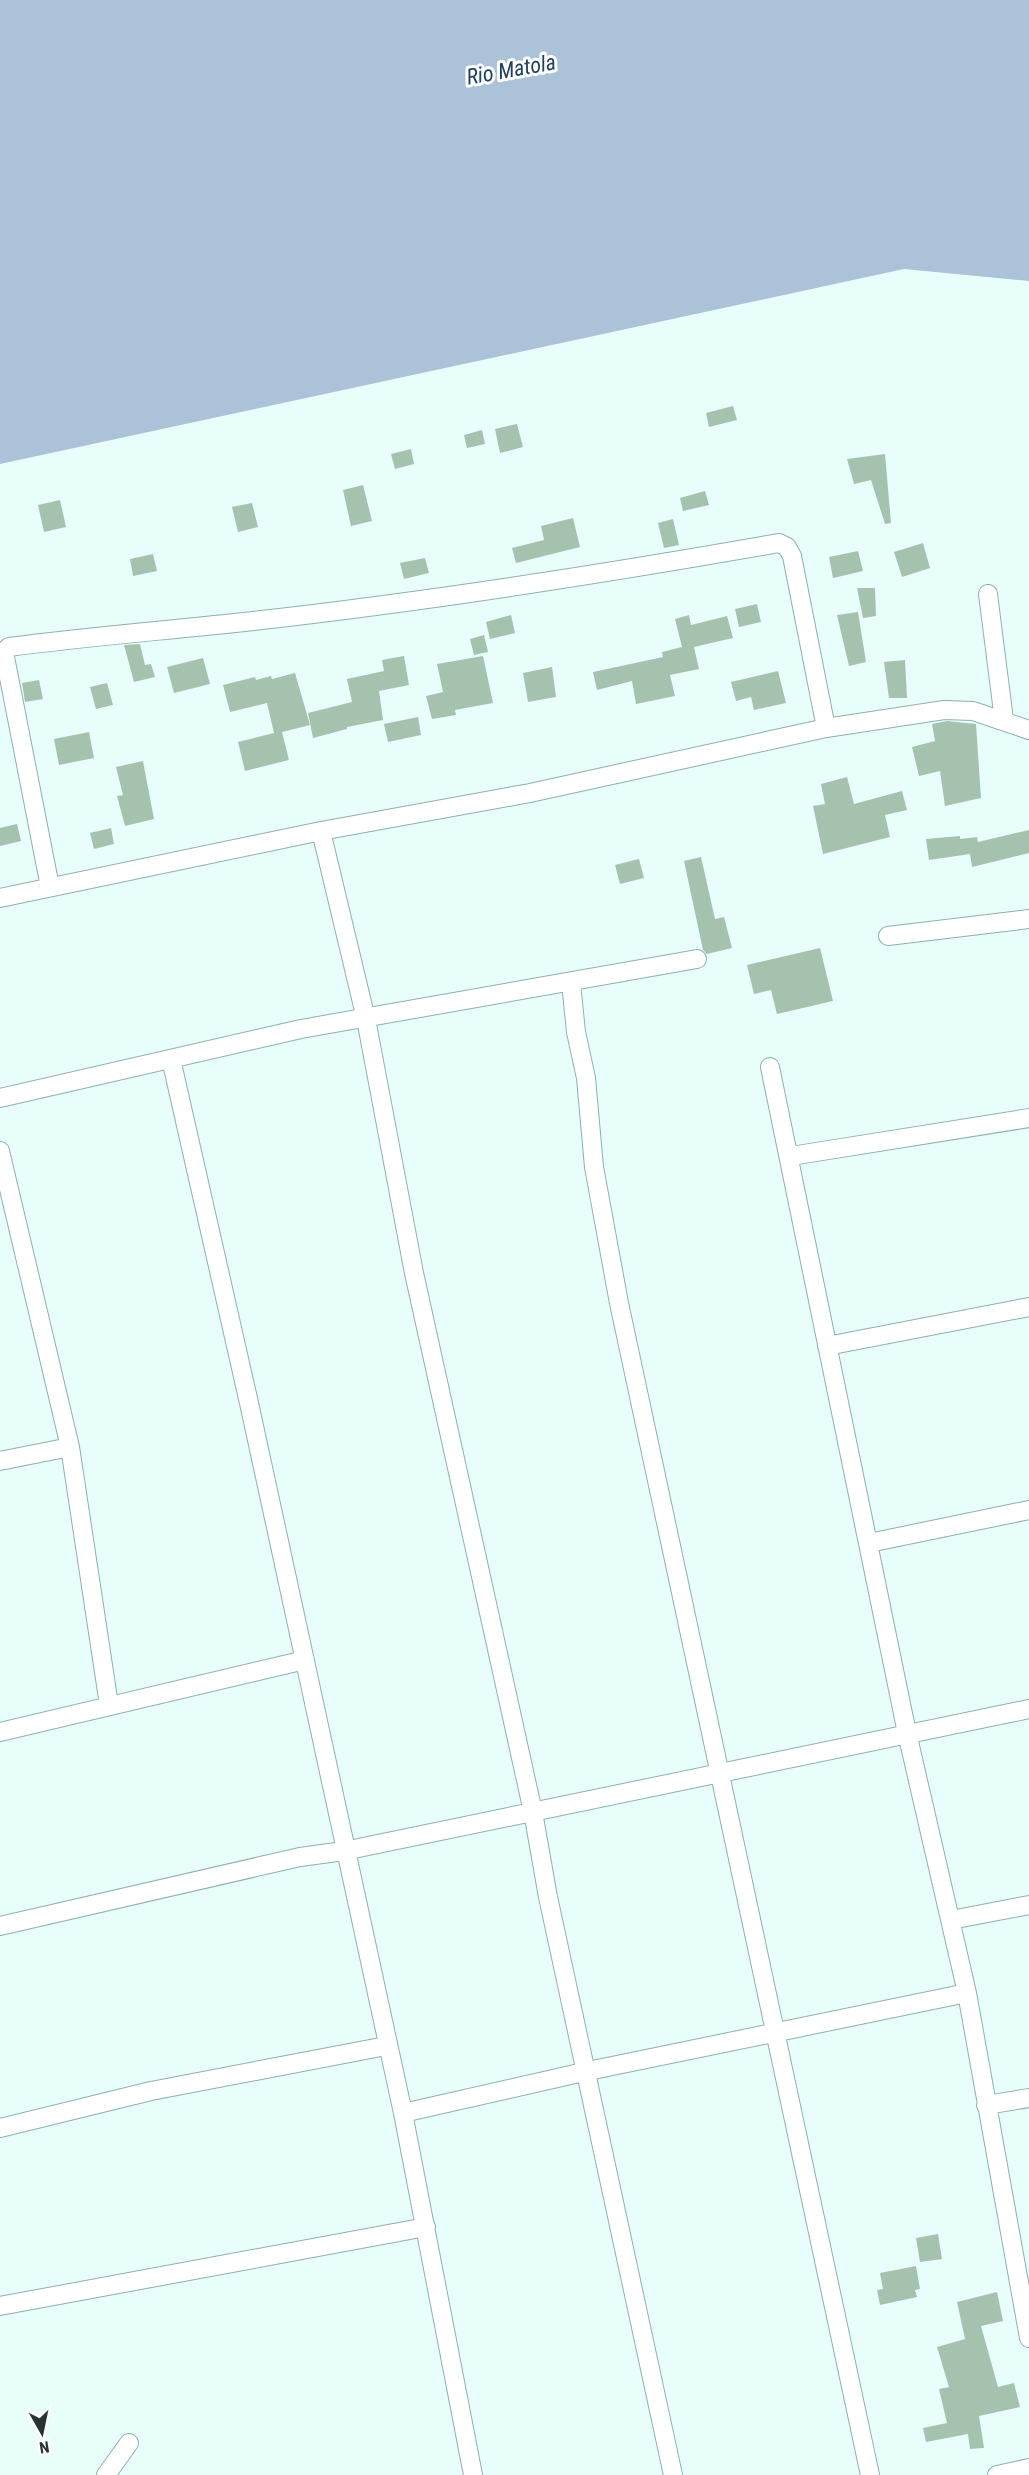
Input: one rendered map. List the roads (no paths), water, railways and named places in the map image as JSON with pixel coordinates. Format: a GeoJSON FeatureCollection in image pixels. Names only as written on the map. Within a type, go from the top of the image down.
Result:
{"type":"FeatureCollection","features":[{"type":"Feature","properties":{"kind":"street"},"geometry":{"type":"LineString","coordinates":[[50,887],[4,652],[9,647],[93,635],[236,622],[447,596],[593,576],[779,543],[787,547],[792,556],[826,728]]}},
{"type":"Feature","properties":{"kind":"street"},"geometry":{"type":"LineString","coordinates":[[988,594],[1004,720]]}},
{"type":"Feature","properties":{"kind":"street"},"geometry":{"type":"LineString","coordinates":[[0,898],[321,831],[530,793],[826,728],[944,710],[973,711],[1029,730]]}},
{"type":"Feature","properties":{"kind":"street"},"geometry":{"type":"LineString","coordinates":[[321,831],[366,1019],[414,1274],[533,1812],[548,1897],[588,2071],[674,2475]]}},
{"type":"Feature","properties":{"kind":"street"},"geometry":{"type":"LineString","coordinates":[[888,936],[1029,919]]}},
{"type":"Feature","properties":{"kind":"street"},"geometry":{"type":"LineString","coordinates":[[0,1098],[301,1029],[697,959]]}},
{"type":"Feature","properties":{"kind":"street"},"geometry":{"type":"LineString","coordinates":[[571,983],[576,1032],[586,1078],[594,1167],[619,1302],[870,2475]]}},
{"type":"Feature","properties":{"kind":"street"},"geometry":{"type":"LineString","coordinates":[[171,1059],[305,1660],[386,2046],[403,2113],[473,2475]]}},
{"type":"Feature","properties":{"kind":"street"},"geometry":{"type":"LineString","coordinates":[[770,1067],[791,1156],[827,1346],[907,1733],[968,1993],[1029,2338]]}},
{"type":"Feature","properties":{"kind":"street"},"geometry":{"type":"LineString","coordinates":[[791,1156],[1029,1118]]}},
{"type":"Feature","properties":{"kind":"street"},"geometry":{"type":"LineString","coordinates":[[0,1151],[70,1448],[109,1705]]}},
{"type":"Feature","properties":{"kind":"street"},"geometry":{"type":"LineString","coordinates":[[827,1346],[1029,1307]]}},
{"type":"Feature","properties":{"kind":"street"},"geometry":{"type":"LineString","coordinates":[[0,1461],[70,1448]]}},
{"type":"Feature","properties":{"kind":"street"},"geometry":{"type":"LineString","coordinates":[[869,1543],[1029,1510]]}},
{"type":"Feature","properties":{"kind":"street"},"geometry":{"type":"LineString","coordinates":[[0,1732],[305,1660]]}},
{"type":"Feature","properties":{"kind":"street"},"geometry":{"type":"LineString","coordinates":[[0,1926],[300,1857],[344,1851],[1029,1709]]}},
{"type":"Feature","properties":{"kind":"street"},"geometry":{"type":"LineString","coordinates":[[951,1920],[1029,1905]]}},
{"type":"Feature","properties":{"kind":"street"},"geometry":{"type":"LineString","coordinates":[[403,2113],[588,2071],[777,2035],[968,1993]]}},
{"type":"Feature","properties":{"kind":"street"},"geometry":{"type":"LineString","coordinates":[[0,2128],[151,2091],[386,2046]]}},
{"type":"Feature","properties":{"kind":"street"},"geometry":{"type":"LineString","coordinates":[[986,2104],[1029,2098]]}},
{"type":"Feature","properties":{"kind":"street"},"geometry":{"type":"LineString","coordinates":[[0,2306],[426,2227]]}},
{"type":"Feature","properties":{"kind":"street"},"geometry":{"type":"LineString","coordinates":[[106,2475],[129,2443]]}},
{"type":"Feature","properties":{"kind":"street"},"geometry":{"type":"LineString","coordinates":[[997,2475],[1029,2469]]}},
{"type":"Feature","properties":{"kind":"water","name":"Rio Matola"},"geometry":{"type":"Polygon","coordinates":[[[0,0],[1029,0],[1029,281],[904,269],[0,464],[0,0]]]}}]}
